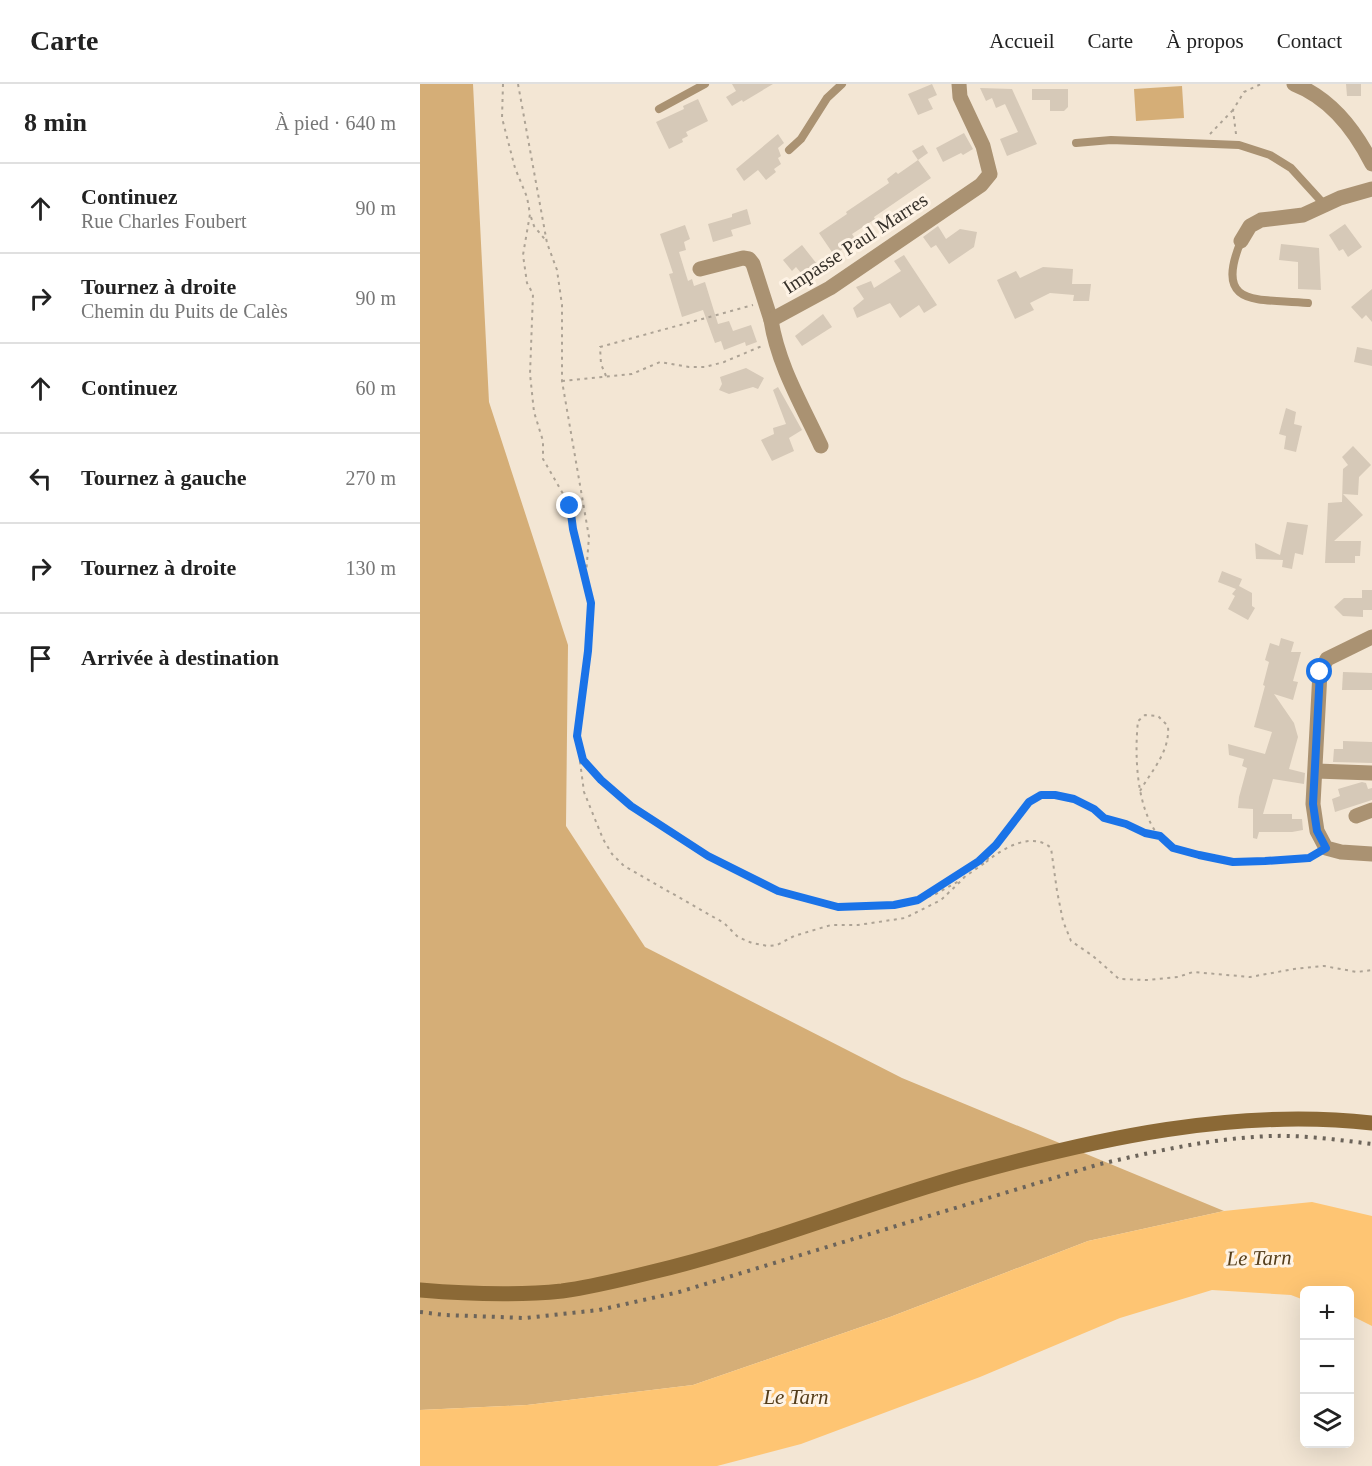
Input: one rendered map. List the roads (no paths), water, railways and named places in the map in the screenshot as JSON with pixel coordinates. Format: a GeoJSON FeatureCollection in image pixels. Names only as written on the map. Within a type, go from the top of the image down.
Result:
{"type":"FeatureCollection","features":[{"type":"Feature","properties":{"kind":"main road"},"geometry":{"type":"LineString","coordinates":[[420,1290],[465,1294],[511,1294],[563,1291],[616,1281],[689,1264],[966,1175],[1148,1132],[1212,1123],[1276,1119],[1332,1119],[1372,1124]]}},
{"type":"Feature","properties":{"kind":"street","name":"Impasse Paul Marres"},"geometry":{"type":"LineString","coordinates":[[821,446],[781,360],[774,342],[771,320],[831,288],[981,184],[990,174],[983,146],[960,97],[959,84]]}},
{"type":"Feature","properties":{"kind":"street"},"geometry":{"type":"LineString","coordinates":[[1294,84],[1339,114],[1362,144],[1372,164]]}},
{"type":"Feature","properties":{"kind":"street"},"geometry":{"type":"LineString","coordinates":[[1241,241],[1250,226],[1261,220],[1304,215],[1340,198],[1372,189]]}},
{"type":"Feature","properties":{"kind":"street"},"geometry":{"type":"LineString","coordinates":[[700,269],[743,258],[749,259],[753,264],[771,320]]}},
{"type":"Feature","properties":{"kind":"street"},"geometry":{"type":"LineString","coordinates":[[1372,637],[1327,659],[1320,672],[1313,804],[1317,831],[1326,848],[1341,852],[1372,854]]}},
{"type":"Feature","properties":{"kind":"street"},"geometry":{"type":"LineString","coordinates":[[1316,771],[1372,773]]}},
{"type":"Feature","properties":{"kind":"street"},"geometry":{"type":"LineString","coordinates":[[1356,816],[1372,810]]}},
{"type":"Feature","properties":{"kind":"lane"},"geometry":{"type":"LineString","coordinates":[[659,109],[705,84]]}},
{"type":"Feature","properties":{"kind":"lane"},"geometry":{"type":"LineString","coordinates":[[789,150],[801,139],[827,98],[842,84]]}},
{"type":"Feature","properties":{"kind":"lane"},"geometry":{"type":"LineString","coordinates":[[1076,143],[1111,140],[1239,145],[1270,155],[1291,168],[1324,207]]}},
{"type":"Feature","properties":{"kind":"lane"},"geometry":{"type":"LineString","coordinates":[[1241,241],[1231,272],[1237,292],[1246,297],[1308,303]]}},
{"type":"Feature","properties":{"kind":"water","name":"Le Tarn"},"geometry":{"type":"Polygon","coordinates":[[[1312,1202],[1372,1216],[1372,1326],[1354,1317],[1354,1286],[1300,1286],[1300,1298],[1291,1295],[1212,1290],[1120,1318],[980,1377],[801,1444],[717,1466],[420,1466],[420,1410],[527,1405],[693,1385],[890,1317],[1088,1241],[1224,1211],[1312,1202]]]}},
{"type":"Feature","properties":{"kind":"railway"},"geometry":{"type":"LineString","coordinates":[[420,1312],[525,1318],[599,1310],[679,1292],[1100,1164],[1185,1146],[1228,1139],[1272,1136],[1309,1137],[1372,1144]]}}]}
